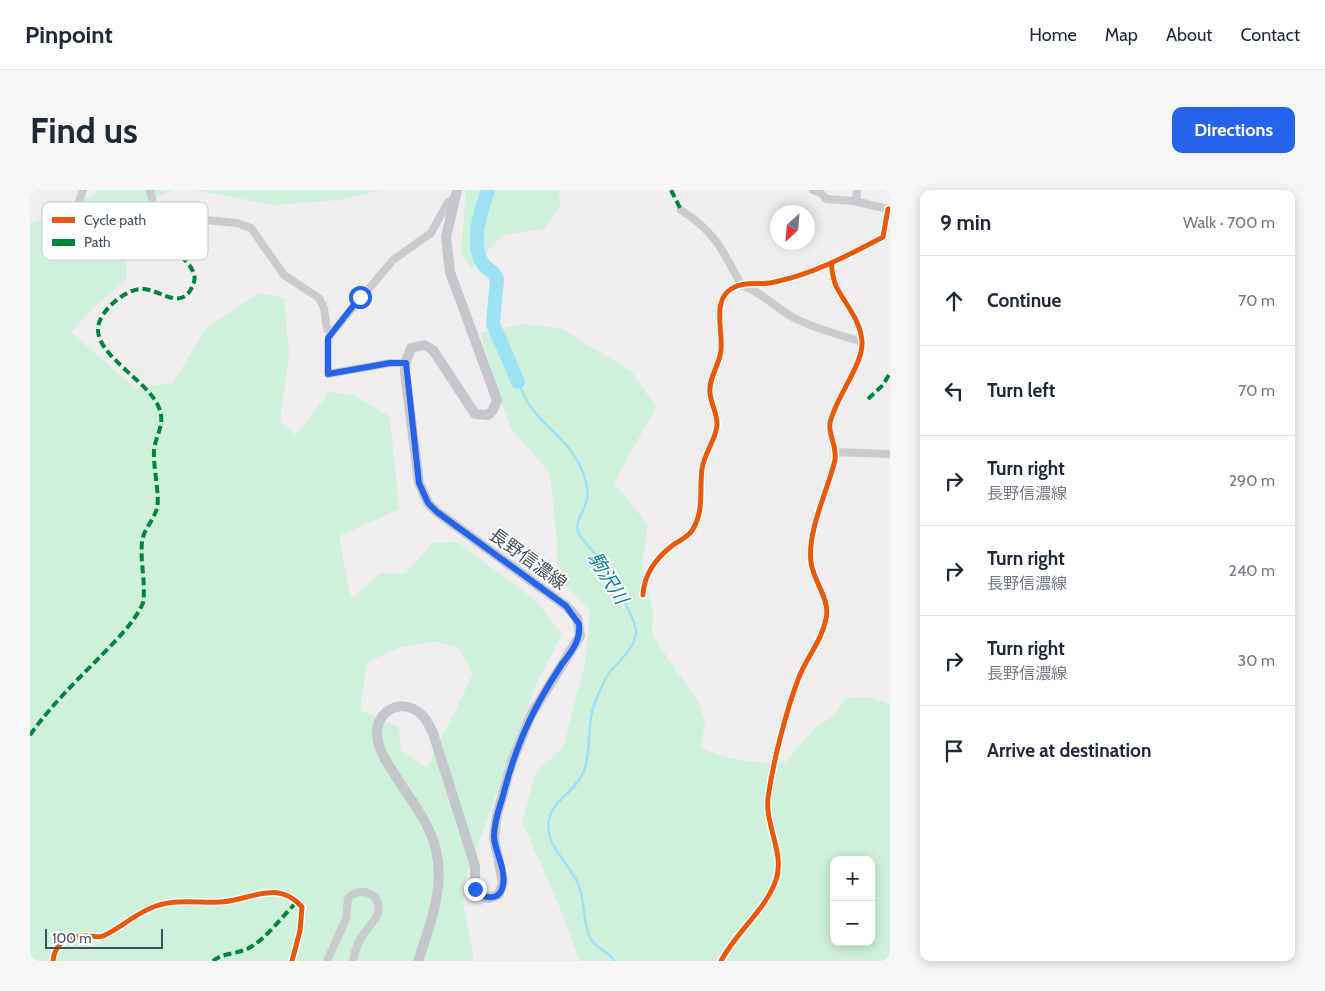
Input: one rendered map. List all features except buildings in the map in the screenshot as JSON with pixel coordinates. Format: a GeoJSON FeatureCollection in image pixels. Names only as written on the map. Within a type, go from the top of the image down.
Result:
{"type":"FeatureCollection","features":[{"type":"Feature","properties":{"kind":"main road"},"geometry":{"type":"LineString","coordinates":[[406,363],[408,354],[414,346],[428,346],[438,355],[470,409],[482,416],[488,415],[493,410],[497,400],[496,394],[465,315],[448,260],[447,225],[456,194]]}},
{"type":"Feature","properties":{"kind":"main road","name":"長野信濃線"},"geometry":{"type":"LineString","coordinates":[[406,363],[419,483],[428,503],[437,512],[566,606],[577,618],[580,630],[577,642],[536,703],[512,762],[494,829],[495,849],[503,882],[499,894],[495,896],[484,897],[475,889],[475,866],[433,733],[423,715],[415,709],[398,706],[386,711],[378,723],[377,740],[383,755],[425,822],[436,849],[438,880],[434,914],[418,961]]}},
{"type":"Feature","properties":{"kind":"street"},"geometry":{"type":"LineString","coordinates":[[79,202],[83,190]]}},
{"type":"Feature","properties":{"kind":"street"},"geometry":{"type":"LineString","coordinates":[[643,595],[647,574],[666,551],[691,532],[700,513],[702,469],[717,427],[716,411],[710,393],[721,352],[720,308],[724,295],[731,289],[749,282],[774,283],[831,263],[883,237],[889,209],[856,201],[826,200],[821,193],[813,190]]}},
{"type":"Feature","properties":{"kind":"street"},"geometry":{"type":"LineString","coordinates":[[856,201],[857,190]]}},
{"type":"Feature","properties":{"kind":"street"},"geometry":{"type":"LineString","coordinates":[[406,363],[390,363],[328,374],[328,338],[393,260],[431,233],[448,202],[456,194]]}},
{"type":"Feature","properties":{"kind":"street"},"geometry":{"type":"LineString","coordinates":[[681,210],[703,224],[722,247],[741,285],[756,290],[778,309],[799,320],[862,342]]}},
{"type":"Feature","properties":{"kind":"street"},"geometry":{"type":"LineString","coordinates":[[208,220],[237,223],[251,228],[284,275],[319,298],[324,308],[327,329],[331,333]]}},
{"type":"Feature","properties":{"kind":"street"},"geometry":{"type":"LineString","coordinates":[[721,961],[730,943],[766,901],[776,879],[778,864],[768,801],[770,782],[800,677],[823,633],[828,611],[811,563],[811,547],[830,481],[836,452],[830,425],[832,413],[859,356],[862,342],[858,322],[835,283],[831,263]]}},
{"type":"Feature","properties":{"kind":"street"},"geometry":{"type":"LineString","coordinates":[[836,452],[890,454]]}},
{"type":"Feature","properties":{"kind":"street"},"geometry":{"type":"LineString","coordinates":[[53,961],[57,947],[69,937],[104,936],[137,913],[159,905],[189,902],[222,902],[266,892],[291,896],[302,907],[300,931],[292,961]]}},
{"type":"Feature","properties":{"kind":"street"},"geometry":{"type":"LineString","coordinates":[[327,961],[346,919],[348,898],[357,892],[366,892],[376,897],[380,910],[378,917],[359,941],[353,961]]}},
{"type":"Feature","properties":{"kind":"green space"},"geometry":{"type":"Polygon","coordinates":[[[98,190],[172,190],[147,202],[79,202],[95,194],[98,190]]]}},
{"type":"Feature","properties":{"kind":"green space"},"geometry":{"type":"Polygon","coordinates":[[[197,190],[380,190],[339,200],[272,205],[197,190]]]}},
{"type":"Feature","properties":{"kind":"green space"},"geometry":{"type":"Polygon","coordinates":[[[466,190],[559,190],[560,206],[545,229],[503,235],[471,268],[461,252],[466,190]]]}},
{"type":"Feature","properties":{"kind":"green space"},"geometry":{"type":"Polygon","coordinates":[[[42,219],[42,260],[127,260],[126,280],[97,304],[71,332],[135,388],[173,383],[206,328],[259,293],[284,298],[289,353],[280,422],[296,435],[330,391],[355,396],[390,417],[399,509],[339,536],[351,599],[381,573],[405,574],[433,543],[457,542],[536,601],[562,634],[535,687],[461,891],[474,961],[30,961],[30,223],[42,219]],[[434,641],[398,648],[367,662],[360,710],[399,727],[401,750],[427,768],[473,674],[459,648],[434,641]]]}},
{"type":"Feature","properties":{"kind":"green space"},"geometry":{"type":"Polygon","coordinates":[[[521,324],[560,328],[631,371],[656,407],[614,483],[648,525],[642,565],[653,611],[652,635],[700,705],[705,722],[701,748],[721,756],[742,760],[785,763],[816,727],[831,718],[847,698],[869,697],[890,704],[890,961],[580,961],[560,908],[522,821],[536,772],[563,748],[585,663],[590,610],[557,576],[557,541],[550,473],[510,427],[480,333],[521,324]]]}},
{"type":"Feature","properties":{"kind":"waterway","name":"駒沢川"},"geometry":{"type":"LineString","coordinates":[[488,190],[478,226],[477,245],[482,262],[497,279],[493,324],[518,382]]}},
{"type":"Feature","properties":{"kind":"waterway","name":"駒沢川"},"geometry":{"type":"LineString","coordinates":[[518,382],[530,406],[567,445],[580,465],[588,492],[586,503],[578,521],[578,532],[612,580],[626,604],[635,626],[636,633],[633,644],[609,673],[597,697],[591,715],[588,753],[584,771],[576,784],[556,805],[550,816],[548,827],[553,846],[571,871],[580,889],[589,935],[594,944],[614,961]]}},
{"type":"Feature","properties":{"kind":"marked path"},"geometry":{"type":"LineString","coordinates":[[671,190],[681,210]]}},
{"type":"Feature","properties":{"kind":"marked path"},"geometry":{"type":"LineString","coordinates":[[30,735],[62,696],[123,633],[143,603],[142,542],[144,533],[154,517],[158,503],[154,451],[161,425],[161,414],[154,398],[105,349],[98,328],[103,314],[115,301],[137,289],[144,289],[172,298],[185,296],[190,291],[194,282],[194,275],[191,267],[184,260]]}},
{"type":"Feature","properties":{"kind":"marked path"},"geometry":{"type":"LineString","coordinates":[[868,399],[883,385],[890,373]]}},
{"type":"Feature","properties":{"kind":"marked path"},"geometry":{"type":"LineString","coordinates":[[213,961],[221,956],[245,950],[255,944],[297,902]]}},
{"type":"Feature","properties":{"kind":"cycle path"},"geometry":{"type":"LineString","coordinates":[[643,595],[648,573],[656,561],[691,532],[698,517],[701,501],[703,463],[717,426],[710,388],[721,350],[720,309],[725,294],[736,286],[789,279],[830,263],[870,244],[883,237],[888,209],[890,209]]}},
{"type":"Feature","properties":{"kind":"cycle path"},"geometry":{"type":"LineString","coordinates":[[721,961],[734,940],[765,902],[776,880],[778,870],[777,850],[768,808],[773,769],[794,690],[802,670],[818,641],[826,619],[826,605],[812,569],[812,537],[835,460],[830,423],[837,403],[859,360],[862,341],[855,319],[836,286],[831,263]]}},
{"type":"Feature","properties":{"kind":"cycle path"},"geometry":{"type":"LineString","coordinates":[[53,961],[54,954],[64,941],[81,936],[103,936],[156,906],[180,902],[231,901],[273,892],[293,898],[302,907],[300,931],[292,961]]}},
{"type":"Feature","properties":{"kind":"route"},"geometry":{"type":"LineString","coordinates":[[360,297],[328,338],[328,374],[354,371],[390,363],[406,363],[405,372],[419,483],[428,503],[468,536],[566,606],[574,613],[579,624],[580,636],[572,651],[536,703],[512,762],[494,829],[495,849],[503,875],[502,890],[499,894],[490,898],[478,894],[475,889]]}}]}
